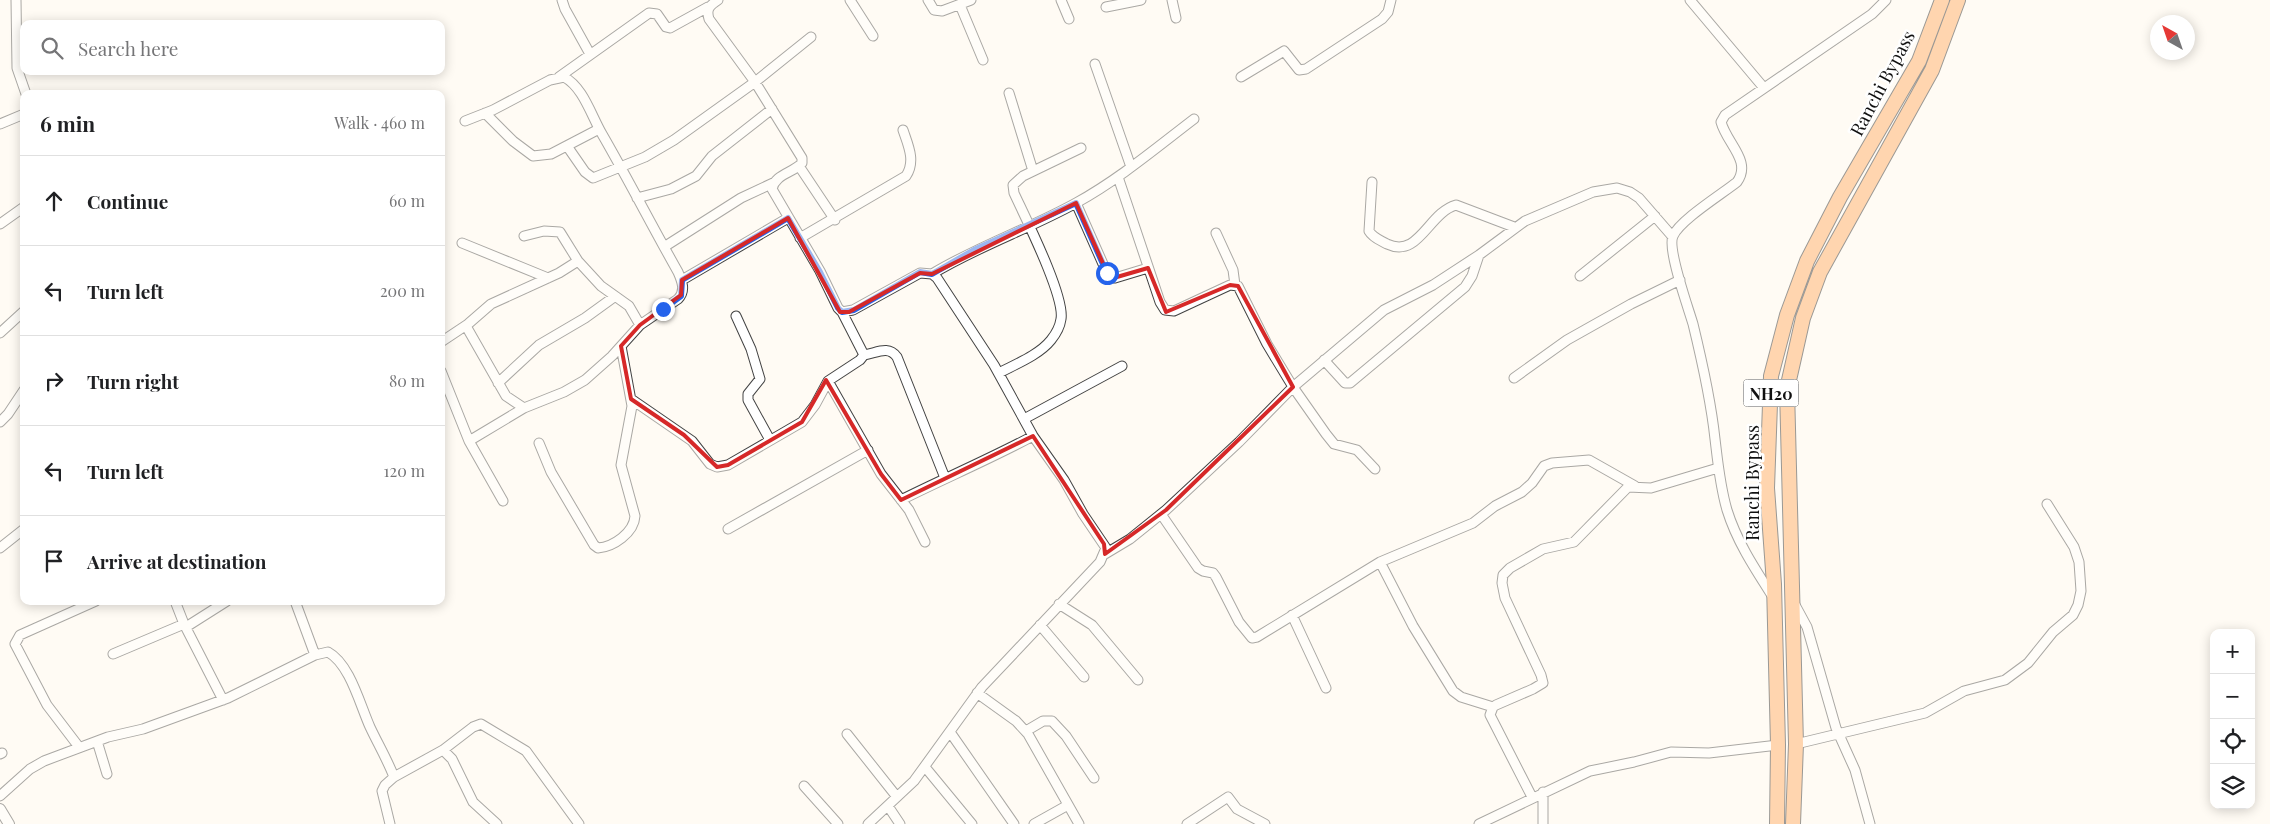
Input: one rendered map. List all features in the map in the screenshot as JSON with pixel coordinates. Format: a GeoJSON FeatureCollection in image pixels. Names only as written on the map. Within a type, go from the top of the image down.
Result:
{"type":"FeatureCollection","features":[{"type":"Feature","properties":{"kind":"highway","name":"Ranchi Bypass"},"geometry":{"type":"LineString","coordinates":[[1777,824],[1778,745],[1774,600],[1767,488],[1771,376],[1787,314],[1807,261],[1840,197],[1919,61],[1942,0]]}},
{"type":"Feature","properties":{"kind":"highway","name":"Ranchi Bypass"},"geometry":{"type":"LineString","coordinates":[[1793,824],[1796,744],[1787,389],[1803,318],[1820,272],[1932,70],[1958,0]]}},
{"type":"Feature","properties":{"kind":"street"},"geometry":{"type":"LineString","coordinates":[[16,0],[17,68],[25,90]]}},
{"type":"Feature","properties":{"kind":"street"},"geometry":{"type":"LineString","coordinates":[[562,0],[564,10],[590,54]]}},
{"type":"Feature","properties":{"kind":"street"},"geometry":{"type":"LineString","coordinates":[[465,121],[486,113],[558,77],[649,13],[657,14],[666,26],[670,28],[708,8],[718,0]]}},
{"type":"Feature","properties":{"kind":"street"},"geometry":{"type":"LineString","coordinates":[[850,0],[873,36]]}},
{"type":"Feature","properties":{"kind":"street"},"geometry":{"type":"LineString","coordinates":[[928,0],[931,7],[937,11],[972,0]]}},
{"type":"Feature","properties":{"kind":"street"},"geometry":{"type":"LineString","coordinates":[[1061,0],[1069,19]]}},
{"type":"Feature","properties":{"kind":"street"},"geometry":{"type":"LineString","coordinates":[[1106,7],[1141,0]]}},
{"type":"Feature","properties":{"kind":"street"},"geometry":{"type":"LineString","coordinates":[[1172,0],[1176,18]]}},
{"type":"Feature","properties":{"kind":"street"},"geometry":{"type":"LineString","coordinates":[[1690,0],[1764,88]]}},
{"type":"Feature","properties":{"kind":"street"},"geometry":{"type":"LineString","coordinates":[[1774,600],[1738,538],[1728,512],[1718,468],[1705,381],[1693,324],[1672,247],[1672,236],[1680,226],[1737,182],[1743,174],[1743,166],[1721,122],[1725,115],[1872,14],[1886,0]]}},
{"type":"Feature","properties":{"kind":"street"},"geometry":{"type":"LineString","coordinates":[[1241,77],[1284,51],[1298,70],[1306,69],[1382,19],[1390,1]]}},
{"type":"Feature","properties":{"kind":"street"},"geometry":{"type":"LineString","coordinates":[[960,5],[983,60]]}},
{"type":"Feature","properties":{"kind":"street"},"geometry":{"type":"LineString","coordinates":[[664,247],[734,202],[773,184],[778,178],[802,163],[800,152],[755,82],[709,19],[708,8]]}},
{"type":"Feature","properties":{"kind":"street"},"geometry":{"type":"LineString","coordinates":[[567,146],[585,172],[593,178],[600,177],[620,166],[637,161],[663,148],[755,82],[811,37]]}},
{"type":"Feature","properties":{"kind":"street"},"geometry":{"type":"LineString","coordinates":[[1095,64],[1131,167]]}},
{"type":"Feature","properties":{"kind":"street"},"geometry":{"type":"LineString","coordinates":[[469,441],[524,408],[564,392],[585,380],[640,325],[681,296],[682,280],[574,84],[564,77],[558,77]]}},
{"type":"Feature","properties":{"kind":"street"},"geometry":{"type":"LineString","coordinates":[[1009,93],[1033,171]]}},
{"type":"Feature","properties":{"kind":"street"},"geometry":{"type":"LineString","coordinates":[[637,198],[671,189],[696,176],[712,156],[772,109]]}},
{"type":"Feature","properties":{"kind":"street"},"geometry":{"type":"LineString","coordinates":[[486,113],[513,141],[533,156],[552,154],[599,129]]}},
{"type":"Feature","properties":{"kind":"street"},"geometry":{"type":"LineString","coordinates":[[0,124],[20,116]]}},
{"type":"Feature","properties":{"kind":"street"},"geometry":{"type":"LineString","coordinates":[[932,274],[974,250],[1076,203],[1118,177],[1194,118]]}},
{"type":"Feature","properties":{"kind":"street"},"geometry":{"type":"LineString","coordinates":[[800,238],[835,220],[906,176],[912,162],[903,130]]}},
{"type":"Feature","properties":{"kind":"street"},"geometry":{"type":"LineString","coordinates":[[999,373],[1043,348],[1052,340],[1061,320],[1059,299],[1014,193],[1013,185],[1016,180],[1081,148]]}},
{"type":"Feature","properties":{"kind":"street"},"geometry":{"type":"LineString","coordinates":[[799,166],[835,220]]}},
{"type":"Feature","properties":{"kind":"street"},"geometry":{"type":"LineString","coordinates":[[1118,177],[1160,302],[1165,310],[1169,311],[1235,285]]}},
{"type":"Feature","properties":{"kind":"street"},"geometry":{"type":"LineString","coordinates":[[1372,182],[1369,231],[1376,238],[1394,247],[1402,248],[1413,243],[1442,212],[1456,205],[1514,227]]}},
{"type":"Feature","properties":{"kind":"street"},"geometry":{"type":"LineString","coordinates":[[773,184],[772,189],[776,198],[842,312],[864,356]]}},
{"type":"Feature","properties":{"kind":"street"},"geometry":{"type":"LineString","coordinates":[[868,824],[897,798],[925,767],[977,693],[1105,554],[1130,539],[1161,514],[1239,442],[1293,387],[1384,310],[1433,285],[1479,255],[1514,227],[1554,207],[1605,189],[1616,188],[1630,192],[1655,216],[1672,236]]}},
{"type":"Feature","properties":{"kind":"street"},"geometry":{"type":"LineString","coordinates":[[1076,203],[1110,277],[1115,278],[1148,268]]}},
{"type":"Feature","properties":{"kind":"street"},"geometry":{"type":"LineString","coordinates":[[0,224],[20,210]]}},
{"type":"Feature","properties":{"kind":"street"},"geometry":{"type":"LineString","coordinates":[[1580,276],[1655,216]]}},
{"type":"Feature","properties":{"kind":"street"},"geometry":{"type":"LineString","coordinates":[[682,280],[788,218]]}},
{"type":"Feature","properties":{"kind":"street"},"geometry":{"type":"LineString","coordinates":[[524,236],[544,231],[560,232],[578,261],[601,286],[629,306],[640,325]]}},
{"type":"Feature","properties":{"kind":"street"},"geometry":{"type":"LineString","coordinates":[[1216,233],[1233,270],[1235,285],[1240,290],[1293,387],[1334,444],[1357,450],[1375,469]]}},
{"type":"Feature","properties":{"kind":"street"},"geometry":{"type":"LineString","coordinates":[[462,243],[548,278]]}},
{"type":"Feature","properties":{"kind":"street"},"geometry":{"type":"LineString","coordinates":[[1324,360],[1341,380],[1345,383],[1350,382],[1465,287],[1472,276],[1479,255]]}},
{"type":"Feature","properties":{"kind":"street"},"geometry":{"type":"LineString","coordinates":[[445,339],[466,326],[492,304],[548,278],[578,261]]}},
{"type":"Feature","properties":{"kind":"street"},"geometry":{"type":"LineString","coordinates":[[842,312],[854,310],[920,272],[932,274],[942,284],[999,373],[1033,436],[1064,480],[1082,514],[1104,544],[1105,554]]}},
{"type":"Feature","properties":{"kind":"street"},"geometry":{"type":"LineString","coordinates":[[1514,378],[1567,340],[1631,304],[1680,280]]}},
{"type":"Feature","properties":{"kind":"street"},"geometry":{"type":"LineString","coordinates":[[498,383],[539,345],[584,318],[614,297]]}},
{"type":"Feature","properties":{"kind":"street"},"geometry":{"type":"LineString","coordinates":[[0,333],[20,315]]}},
{"type":"Feature","properties":{"kind":"street"},"geometry":{"type":"LineString","coordinates":[[736,316],[751,349],[760,379],[748,394],[748,400],[770,440]]}},
{"type":"Feature","properties":{"kind":"street"},"geometry":{"type":"LineString","coordinates":[[466,326],[506,396],[524,408]]}},
{"type":"Feature","properties":{"kind":"street"},"geometry":{"type":"LineString","coordinates":[[539,443],[551,472],[594,545],[598,548],[610,545],[622,537],[634,522],[633,506],[623,478],[621,465],[631,414],[631,400],[621,346]]}},
{"type":"Feature","properties":{"kind":"street"},"geometry":{"type":"LineString","coordinates":[[631,400],[688,438],[710,464],[717,467],[728,465],[802,422],[828,381],[864,356],[887,350],[892,351],[897,357],[945,478]]}},
{"type":"Feature","properties":{"kind":"street"},"geometry":{"type":"LineString","coordinates":[[1024,420],[1122,366]]}},
{"type":"Feature","properties":{"kind":"street"},"geometry":{"type":"LineString","coordinates":[[445,381],[469,441],[503,501]]}},
{"type":"Feature","properties":{"kind":"street"},"geometry":{"type":"LineString","coordinates":[[828,381],[881,474],[911,514],[925,542]]}},
{"type":"Feature","properties":{"kind":"street"},"geometry":{"type":"LineString","coordinates":[[0,422],[20,396]]}},
{"type":"Feature","properties":{"kind":"street"},"geometry":{"type":"LineString","coordinates":[[901,500],[945,478],[991,459],[1033,436]]}},
{"type":"Feature","properties":{"kind":"street"},"geometry":{"type":"LineString","coordinates":[[728,530],[868,450]]}},
{"type":"Feature","properties":{"kind":"street"},"geometry":{"type":"LineString","coordinates":[[1161,514],[1198,568],[1216,576],[1239,622],[1252,638],[1380,562],[1473,523],[1495,506],[1522,492],[1532,483],[1544,466],[1552,462],[1589,460],[1635,486]]}},
{"type":"Feature","properties":{"kind":"street"},"geometry":{"type":"LineString","coordinates":[[1380,562],[1413,626],[1453,691],[1461,697],[1493,707],[1534,689],[1542,683],[1541,675],[1505,598],[1502,583],[1503,575],[1510,568],[1543,549],[1574,542],[1628,487],[1651,488],[1718,468]]}},
{"type":"Feature","properties":{"kind":"street"},"geometry":{"type":"LineString","coordinates":[[1796,744],[1924,713],[1964,691],[2006,680],[2028,663],[2053,632],[2073,615],[2078,605],[2081,590],[2079,562],[2074,547],[2047,504]]}},
{"type":"Feature","properties":{"kind":"street"},"geometry":{"type":"LineString","coordinates":[[0,548],[20,532]]}},
{"type":"Feature","properties":{"kind":"street"},"geometry":{"type":"LineString","coordinates":[[1793,601],[1807,627],[1838,733],[1855,770],[1870,824]]}},
{"type":"Feature","properties":{"kind":"street"},"geometry":{"type":"LineString","coordinates":[[1060,604],[1092,625],[1138,680]]}},
{"type":"Feature","properties":{"kind":"street"},"geometry":{"type":"LineString","coordinates":[[79,747],[46,705],[15,644],[20,635],[87,605]]}},
{"type":"Feature","properties":{"kind":"street"},"geometry":{"type":"LineString","coordinates":[[177,605],[185,626],[223,700]]}},
{"type":"Feature","properties":{"kind":"street"},"geometry":{"type":"LineString","coordinates":[[113,654],[185,626],[220,605]]}},
{"type":"Feature","properties":{"kind":"street"},"geometry":{"type":"LineString","coordinates":[[296,605],[315,655]]}},
{"type":"Feature","properties":{"kind":"street"},"geometry":{"type":"LineString","coordinates":[[1292,615],[1326,688]]}},
{"type":"Feature","properties":{"kind":"street"},"geometry":{"type":"LineString","coordinates":[[1040,625],[1084,677]]}},
{"type":"Feature","properties":{"kind":"street"},"geometry":{"type":"LineString","coordinates":[[0,796],[37,764],[79,747],[143,729],[223,700],[315,655],[328,652],[339,661],[356,690],[367,719],[394,776]]}},
{"type":"Feature","properties":{"kind":"street"},"geometry":{"type":"LineString","coordinates":[[977,693],[1016,721],[1026,731],[1079,824]]}},
{"type":"Feature","properties":{"kind":"street"},"geometry":{"type":"LineString","coordinates":[[1493,707],[1490,715],[1532,797]]}},
{"type":"Feature","properties":{"kind":"street"},"geometry":{"type":"LineString","coordinates":[[1026,731],[1043,721],[1052,721],[1066,736],[1094,778]]}},
{"type":"Feature","properties":{"kind":"street"},"geometry":{"type":"LineString","coordinates":[[390,824],[382,792],[394,776],[443,750],[473,727],[481,724],[526,751],[579,824]]}},
{"type":"Feature","properties":{"kind":"street"},"geometry":{"type":"LineString","coordinates":[[950,732],[1014,824]]}},
{"type":"Feature","properties":{"kind":"street"},"geometry":{"type":"LineString","coordinates":[[847,734],[897,798]]}},
{"type":"Feature","properties":{"kind":"street"},"geometry":{"type":"LineString","coordinates":[[97,741],[107,774]]}},
{"type":"Feature","properties":{"kind":"street"},"geometry":{"type":"LineString","coordinates":[[1479,824],[1532,797],[1590,771],[1662,754],[1709,753],[1778,745]]}},
{"type":"Feature","properties":{"kind":"street"},"geometry":{"type":"LineString","coordinates":[[443,750],[452,759],[473,802],[497,824]]}},
{"type":"Feature","properties":{"kind":"street"},"geometry":{"type":"LineString","coordinates":[[925,767],[972,824]]}},
{"type":"Feature","properties":{"kind":"street"},"geometry":{"type":"LineString","coordinates":[[804,786],[838,824]]}},
{"type":"Feature","properties":{"kind":"street"},"geometry":{"type":"LineString","coordinates":[[1543,792],[1543,824]]}},
{"type":"Feature","properties":{"kind":"street"},"geometry":{"type":"LineString","coordinates":[[1187,824],[1228,797],[1237,809],[1265,824]]}},
{"type":"Feature","properties":{"kind":"street"},"geometry":{"type":"LineString","coordinates":[[1034,824],[1068,805]]}},
{"type":"Feature","properties":{"kind":"street"},"geometry":{"type":"LineString","coordinates":[[888,806],[900,824]]}},
{"type":"Feature","properties":{"kind":"street"},"geometry":{"type":"LineString","coordinates":[[0,809],[9,824]]}},
{"type":"Feature","properties":{"kind":"highlighted area"},"geometry":{"type":"Polygon","coordinates":[[[1076,203],[1110,279],[1148,268],[1166,312],[1230,285],[1238,286],[1293,387],[1166,510],[1105,554],[1104,544],[1033,436],[901,500],[881,474],[826,380],[802,422],[728,465],[717,467],[684,435],[631,399],[621,346],[640,325],[681,295],[682,280],[788,218],[840,312],[849,312],[920,273],[932,274],[1076,203]]]}},
{"type":"Feature","properties":{"kind":"route"},"geometry":{"type":"LineString","coordinates":[[663,309],[681,296],[682,280],[788,218],[842,312],[854,310],[920,272],[932,274],[974,250],[1076,203],[1107,273]]}}]}
